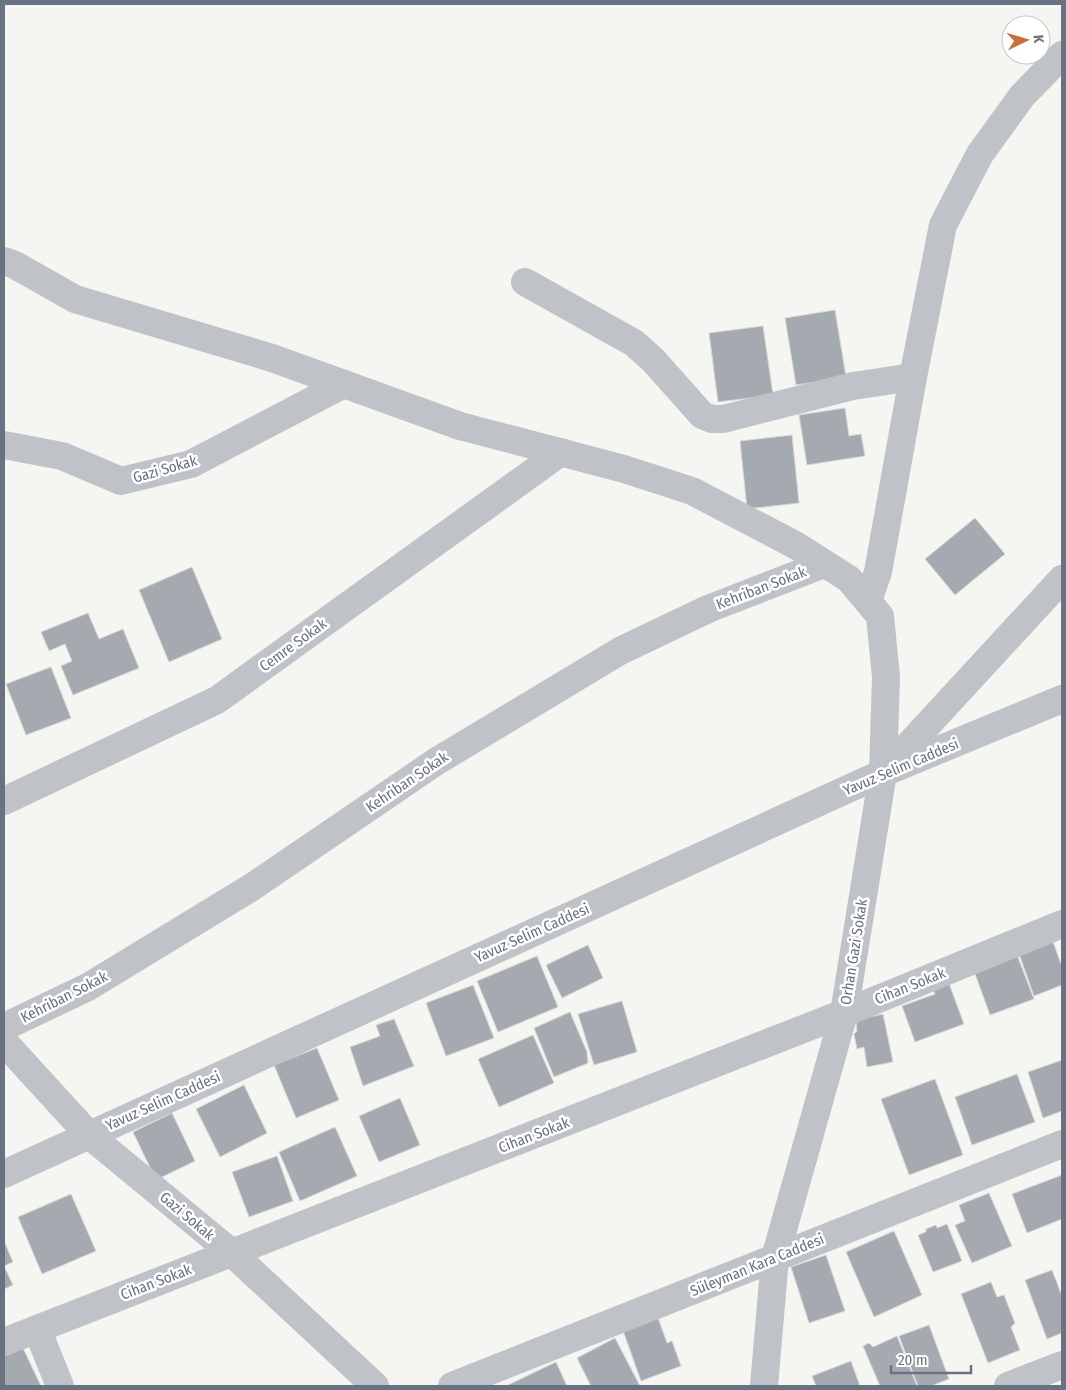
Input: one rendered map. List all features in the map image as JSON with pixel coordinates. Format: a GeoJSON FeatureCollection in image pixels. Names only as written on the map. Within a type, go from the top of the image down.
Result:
{"type":"FeatureCollection","features":[{"type":"Feature","properties":{"kind":"street"},"geometry":{"type":"LineString","coordinates":[[868,601],[878,572],[943,224],[980,154],[1022,96],[1062,55]]}},
{"type":"Feature","properties":{"kind":"street","name":"Orhan Gazi Sokak"},"geometry":{"type":"LineString","coordinates":[[4,261],[15,265],[75,299],[272,358],[460,426],[624,468],[692,491],[797,546],[849,579],[880,616],[886,677],[883,774],[844,1013],[776,1258],[764,1386]]}},
{"type":"Feature","properties":{"kind":"street"},"geometry":{"type":"LineString","coordinates":[[526,282],[634,342],[653,360],[702,415],[712,419],[723,419],[853,386],[913,377]]}},
{"type":"Feature","properties":{"kind":"street","name":"Gazi Sokak"},"geometry":{"type":"LineString","coordinates":[[4,445],[62,456],[121,481],[191,464],[344,384]]}},
{"type":"Feature","properties":{"kind":"street","name":"Cemre Sokak"},"geometry":{"type":"LineString","coordinates":[[4,801],[217,700],[561,452]]}},
{"type":"Feature","properties":{"kind":"street","name":"Kehriban Sokak"},"geometry":{"type":"LineString","coordinates":[[4,1027],[88,986],[252,887],[437,761],[620,650],[708,609],[824,564]]}},
{"type":"Feature","properties":{"kind":"street"},"geometry":{"type":"LineString","coordinates":[[883,774],[1062,578]]}},
{"type":"Feature","properties":{"kind":"street","name":"Yavuz Selim Caddesi"},"geometry":{"type":"LineString","coordinates":[[4,1174],[883,774],[1062,699]]}},
{"type":"Feature","properties":{"kind":"street","name":"Cihan Sokak"},"geometry":{"type":"LineString","coordinates":[[4,1342],[844,1013],[1062,924]]}},
{"type":"Feature","properties":{"kind":"street","name":"Gazi Sokak"},"geometry":{"type":"LineString","coordinates":[[4,1042],[90,1135],[232,1253],[375,1386]]}},
{"type":"Feature","properties":{"kind":"street","name":"Süleyman Kara Caddesi"},"geometry":{"type":"LineString","coordinates":[[452,1386],[1062,1144]]}},
{"type":"Feature","properties":{"kind":"street"},"geometry":{"type":"LineString","coordinates":[[37,1329],[60,1386]]}},
{"type":"Feature","properties":{"kind":"street"},"geometry":{"type":"LineString","coordinates":[[1008,1386],[1062,1365]]}},
{"type":"Feature","properties":{"kind":"building"},"geometry":{"type":"Polygon","coordinates":[[[835,310],[846,377],[796,385],[785,318],[835,310]]]}},
{"type":"Feature","properties":{"kind":"building"},"geometry":{"type":"Polygon","coordinates":[[[763,326],[773,395],[718,402],[709,333],[763,326]]]}},
{"type":"Feature","properties":{"kind":"building"},"geometry":{"type":"Polygon","coordinates":[[[845,408],[849,436],[861,434],[865,456],[807,465],[799,415],[845,408]]]}},
{"type":"Feature","properties":{"kind":"building"},"geometry":{"type":"Polygon","coordinates":[[[792,435],[799,503],[747,509],[740,441],[792,435]]]}},
{"type":"Feature","properties":{"kind":"building"},"geometry":{"type":"Polygon","coordinates":[[[975,518],[1005,554],[955,595],[925,559],[975,518]]]}},
{"type":"Feature","properties":{"kind":"building"},"geometry":{"type":"Polygon","coordinates":[[[192,567],[222,639],[169,662],[139,590],[192,567]]]}},
{"type":"Feature","properties":{"kind":"building"},"geometry":{"type":"Polygon","coordinates":[[[88,613],[99,639],[123,629],[139,668],[73,695],[61,666],[72,661],[65,644],[49,651],[41,632],[88,613]]]}},
{"type":"Feature","properties":{"kind":"building"},"geometry":{"type":"Polygon","coordinates":[[[51,667],[71,718],[26,735],[6,684],[51,667]]]}},
{"type":"Feature","properties":{"kind":"building"},"geometry":{"type":"Polygon","coordinates":[[[1052,939],[1062,967],[1062,985],[1034,996],[1018,951],[1052,939]]]}},
{"type":"Feature","properties":{"kind":"building"},"geometry":{"type":"Polygon","coordinates":[[[588,945],[603,978],[562,998],[546,965],[588,945]]]}},
{"type":"Feature","properties":{"kind":"building"},"geometry":{"type":"Polygon","coordinates":[[[1017,955],[1034,999],[990,1015],[974,971],[1017,955]]]}},
{"type":"Feature","properties":{"kind":"building"},"geometry":{"type":"Polygon","coordinates":[[[537,956],[558,1007],[498,1032],[477,981],[537,956]]]}},
{"type":"Feature","properties":{"kind":"building"},"geometry":{"type":"Polygon","coordinates":[[[947,978],[964,1024],[915,1042],[902,1006],[935,994],[931,984],[947,978]]]}},
{"type":"Feature","properties":{"kind":"building"},"geometry":{"type":"Polygon","coordinates":[[[473,985],[494,1038],[446,1056],[426,1003],[473,985]]]}},
{"type":"Feature","properties":{"kind":"building"},"geometry":{"type":"Polygon","coordinates":[[[622,1001],[637,1052],[594,1065],[578,1014],[622,1001]]]}},
{"type":"Feature","properties":{"kind":"building"},"geometry":{"type":"Polygon","coordinates":[[[570,1012],[587,1052],[588,1063],[554,1077],[534,1028],[570,1012]]]}},
{"type":"Feature","properties":{"kind":"building"},"geometry":{"type":"Polygon","coordinates":[[[883,1014],[893,1062],[867,1067],[864,1047],[857,1049],[854,1034],[857,1031],[856,1020],[883,1014]]]}},
{"type":"Feature","properties":{"kind":"building"},"geometry":{"type":"Polygon","coordinates":[[[394,1019],[414,1066],[363,1086],[350,1047],[380,1036],[376,1025],[394,1019]]]}},
{"type":"Feature","properties":{"kind":"building"},"geometry":{"type":"Polygon","coordinates":[[[533,1035],[554,1083],[499,1107],[478,1059],[533,1035]]]}},
{"type":"Feature","properties":{"kind":"building"},"geometry":{"type":"Polygon","coordinates":[[[317,1048],[339,1100],[296,1118],[274,1065],[317,1048]]]}},
{"type":"Feature","properties":{"kind":"building"},"geometry":{"type":"Polygon","coordinates":[[[1062,1060],[1062,1111],[1043,1118],[1028,1072],[1062,1060]]]}},
{"type":"Feature","properties":{"kind":"building"},"geometry":{"type":"Polygon","coordinates":[[[1017,1074],[1035,1122],[972,1145],[955,1097],[1017,1074]]]}},
{"type":"Feature","properties":{"kind":"building"},"geometry":{"type":"Polygon","coordinates":[[[935,1079],[963,1155],[909,1175],[881,1099],[935,1079]]]}},
{"type":"Feature","properties":{"kind":"building"},"geometry":{"type":"Polygon","coordinates":[[[244,1085],[267,1133],[220,1157],[196,1109],[244,1085]]]}},
{"type":"Feature","properties":{"kind":"building"},"geometry":{"type":"Polygon","coordinates":[[[400,1098],[420,1145],[379,1162],[359,1116],[400,1098]]]}},
{"type":"Feature","properties":{"kind":"building"},"geometry":{"type":"Polygon","coordinates":[[[172,1113],[195,1161],[156,1180],[133,1132],[172,1113]]]}},
{"type":"Feature","properties":{"kind":"building"},"geometry":{"type":"Polygon","coordinates":[[[335,1127],[357,1176],[300,1201],[279,1152],[335,1127]]]}},
{"type":"Feature","properties":{"kind":"building"},"geometry":{"type":"Polygon","coordinates":[[[277,1156],[293,1201],[249,1217],[232,1172],[277,1156]]]}},
{"type":"Feature","properties":{"kind":"building"},"geometry":{"type":"Polygon","coordinates":[[[1062,1175],[1062,1219],[1027,1233],[1012,1194],[1062,1175]]]}},
{"type":"Feature","properties":{"kind":"building"},"geometry":{"type":"Polygon","coordinates":[[[989,1193],[1012,1246],[972,1263],[955,1225],[965,1221],[959,1205],[989,1193]]]}},
{"type":"Feature","properties":{"kind":"building"},"geometry":{"type":"Polygon","coordinates":[[[71,1194],[96,1251],[42,1274],[18,1217],[71,1194]]]}},
{"type":"Feature","properties":{"kind":"building"},"geometry":{"type":"Polygon","coordinates":[[[947,1224],[962,1261],[933,1272],[918,1235],[936,1225],[937,1228],[947,1224]]]}},
{"type":"Feature","properties":{"kind":"building"},"geometry":{"type":"Polygon","coordinates":[[[894,1231],[922,1295],[874,1317],[846,1252],[894,1231]]]}},
{"type":"Feature","properties":{"kind":"building"},"geometry":{"type":"Polygon","coordinates":[[[4,1241],[13,1262],[4,1266],[4,1241]]]}},
{"type":"Feature","properties":{"kind":"building"},"geometry":{"type":"Polygon","coordinates":[[[826,1255],[845,1311],[809,1323],[791,1267],[826,1255]]]}},
{"type":"Feature","properties":{"kind":"building"},"geometry":{"type":"Polygon","coordinates":[[[4,1266],[13,1285],[4,1289],[4,1266]]]}},
{"type":"Feature","properties":{"kind":"building"},"geometry":{"type":"Polygon","coordinates":[[[1052,1270],[1062,1296],[1062,1333],[1047,1339],[1025,1280],[1052,1270]]]}},
{"type":"Feature","properties":{"kind":"building"},"geometry":{"type":"Polygon","coordinates":[[[991,1282],[997,1297],[1004,1295],[1015,1323],[1011,1327],[1020,1350],[988,1363],[961,1294],[991,1282]]]}},
{"type":"Feature","properties":{"kind":"building"},"geometry":{"type":"Polygon","coordinates":[[[656,1312],[667,1343],[672,1341],[681,1366],[641,1381],[621,1325],[656,1312]]]}},
{"type":"Feature","properties":{"kind":"building"},"geometry":{"type":"Polygon","coordinates":[[[929,1325],[949,1379],[931,1386],[918,1386],[899,1336],[929,1325]]]}},
{"type":"Feature","properties":{"kind":"building"},"geometry":{"type":"Polygon","coordinates":[[[897,1336],[917,1386],[880,1386],[863,1346],[869,1343],[873,1347],[897,1336]]]}},
{"type":"Feature","properties":{"kind":"building"},"geometry":{"type":"Polygon","coordinates":[[[615,1338],[640,1386],[591,1386],[577,1358],[615,1338]]]}},
{"type":"Feature","properties":{"kind":"building"},"geometry":{"type":"Polygon","coordinates":[[[22,1346],[41,1386],[4,1386],[4,1355],[22,1346]]]}},
{"type":"Feature","properties":{"kind":"building"},"geometry":{"type":"Polygon","coordinates":[[[851,1361],[860,1386],[816,1386],[812,1376],[851,1361]]]}},
{"type":"Feature","properties":{"kind":"building"},"geometry":{"type":"Polygon","coordinates":[[[556,1362],[567,1386],[508,1385],[556,1362]]]}}]}
